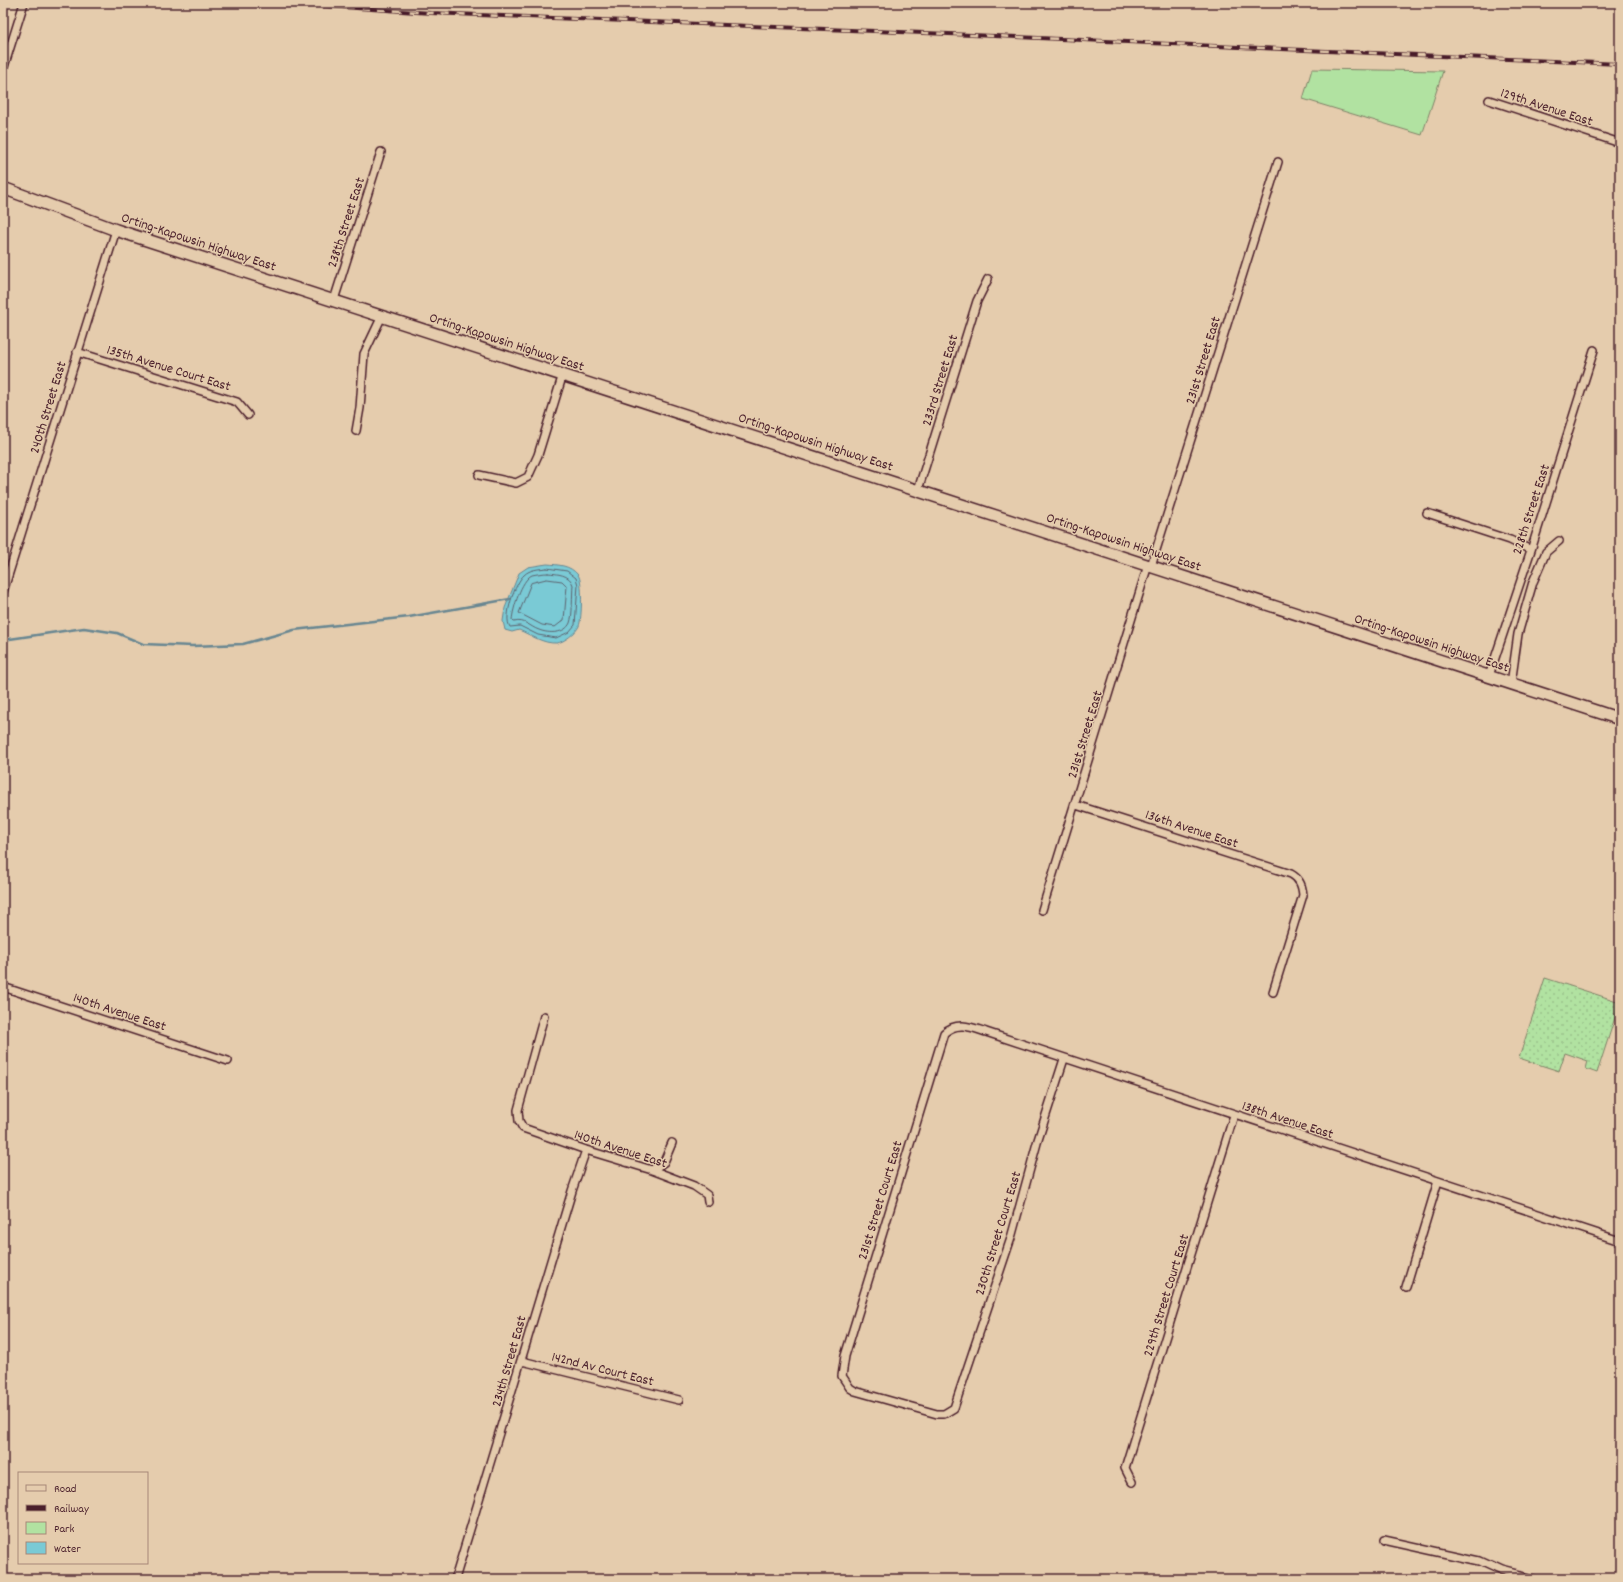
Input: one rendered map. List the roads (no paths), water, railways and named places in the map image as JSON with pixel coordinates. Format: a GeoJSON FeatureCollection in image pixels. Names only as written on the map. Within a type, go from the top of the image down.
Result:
{"type":"FeatureCollection","features":[{"type":"Feature","properties":{"kind":"main road","name":"Orting-Kapowsin Highway East"},"geometry":{"type":"LineString","coordinates":[[3,188],[116,230],[563,374],[1620,719]]}},
{"type":"Feature","properties":{"kind":"street"},"geometry":{"type":"LineString","coordinates":[[3,70],[24,3]]}},
{"type":"Feature","properties":{"kind":"street","name":"129th Avenue East"},"geometry":{"type":"LineString","coordinates":[[1489,100],[1620,143]]}},
{"type":"Feature","properties":{"kind":"street","name":"238th Street East"},"geometry":{"type":"LineString","coordinates":[[334,300],[381,152]]}},
{"type":"Feature","properties":{"kind":"street","name":"231st Street East"},"geometry":{"type":"LineString","coordinates":[[1042,910],[1278,162]]}},
{"type":"Feature","properties":{"kind":"street","name":"240th Street East"},"geometry":{"type":"LineString","coordinates":[[3,592],[116,230]]}},
{"type":"Feature","properties":{"kind":"street","name":"233rd Street East"},"geometry":{"type":"LineString","coordinates":[[918,490],[977,301],[988,279]]}},
{"type":"Feature","properties":{"kind":"street"},"geometry":{"type":"LineString","coordinates":[[356,431],[360,408],[364,354],[382,316]]}},
{"type":"Feature","properties":{"kind":"street","name":"228th Street East"},"geometry":{"type":"LineString","coordinates":[[1489,676],[1531,550],[1594,350]]}},
{"type":"Feature","properties":{"kind":"street","name":"135th Avenue Court East"},"geometry":{"type":"LineString","coordinates":[[77,352],[237,402],[248,415]]}},
{"type":"Feature","properties":{"kind":"street"},"geometry":{"type":"LineString","coordinates":[[479,475],[516,483],[528,476],[538,455],[563,374]]}},
{"type":"Feature","properties":{"kind":"street"},"geometry":{"type":"LineString","coordinates":[[1426,513],[1524,545],[1531,550]]}},
{"type":"Feature","properties":{"kind":"street"},"geometry":{"type":"LineString","coordinates":[[1511,684],[1518,634],[1533,582],[1546,552],[1551,546],[1559,541]]}},
{"type":"Feature","properties":{"kind":"street","name":"136th Avenue East"},"geometry":{"type":"LineString","coordinates":[[1076,805],[1291,874],[1299,880],[1303,895],[1272,992]]}},
{"type":"Feature","properties":{"kind":"street","name":"140th Avenue East"},"geometry":{"type":"LineString","coordinates":[[3,987],[228,1061]]}},
{"type":"Feature","properties":{"kind":"street","name":"140th Avenue East"},"geometry":{"type":"LineString","coordinates":[[544,1016],[519,1103],[518,1115],[521,1124],[528,1131],[652,1170],[694,1186],[707,1195],[708,1202]]}},
{"type":"Feature","properties":{"kind":"street","name":"138th Avenue East"},"geometry":{"type":"LineString","coordinates":[[949,1028],[961,1025],[968,1027],[1620,1240]]}},
{"type":"Feature","properties":{"kind":"street","name":"231st Street Court East"},"geometry":{"type":"LineString","coordinates":[[949,1028],[944,1033],[934,1063],[845,1356],[842,1376],[855,1391],[937,1414],[950,1412]]}},
{"type":"Feature","properties":{"kind":"street","name":"230th Street Court East"},"geometry":{"type":"LineString","coordinates":[[950,1412],[954,1408],[959,1398],[992,1297],[1064,1058]]}},
{"type":"Feature","properties":{"kind":"street","name":"229th Street Court East"},"geometry":{"type":"LineString","coordinates":[[1132,1482],[1125,1468],[1234,1115]]}},
{"type":"Feature","properties":{"kind":"street"},"geometry":{"type":"LineString","coordinates":[[652,1170],[664,1162],[672,1144]]}},
{"type":"Feature","properties":{"kind":"street","name":"234th Street East"},"geometry":{"type":"LineString","coordinates":[[455,1579],[522,1361],[572,1190],[586,1150]]}},
{"type":"Feature","properties":{"kind":"street"},"geometry":{"type":"LineString","coordinates":[[1406,1287],[1438,1181]]}},
{"type":"Feature","properties":{"kind":"street","name":"142nd Av Court East"},"geometry":{"type":"LineString","coordinates":[[522,1361],[679,1400]]}},
{"type":"Feature","properties":{"kind":"street"},"geometry":{"type":"LineString","coordinates":[[1384,1540],[1479,1561],[1501,1571],[1532,1579]]}},
{"type":"Feature","properties":{"kind":"water"},"geometry":{"type":"Polygon","coordinates":[[[547,564],[564,566],[571,569],[580,578],[581,584],[579,626],[570,637],[557,643],[542,641],[519,630],[512,632],[505,630],[503,621],[505,608],[519,573],[528,567],[547,564]]]}},
{"type":"Feature","properties":{"kind":"waterway"},"geometry":{"type":"LineString","coordinates":[[3,640],[84,628],[117,633],[143,644],[193,646],[243,644],[294,630],[409,617],[510,599]]}},
{"type":"Feature","properties":{"kind":"railway"},"geometry":{"type":"LineString","coordinates":[[282,3],[431,13],[949,34],[1620,64]]}}]}
